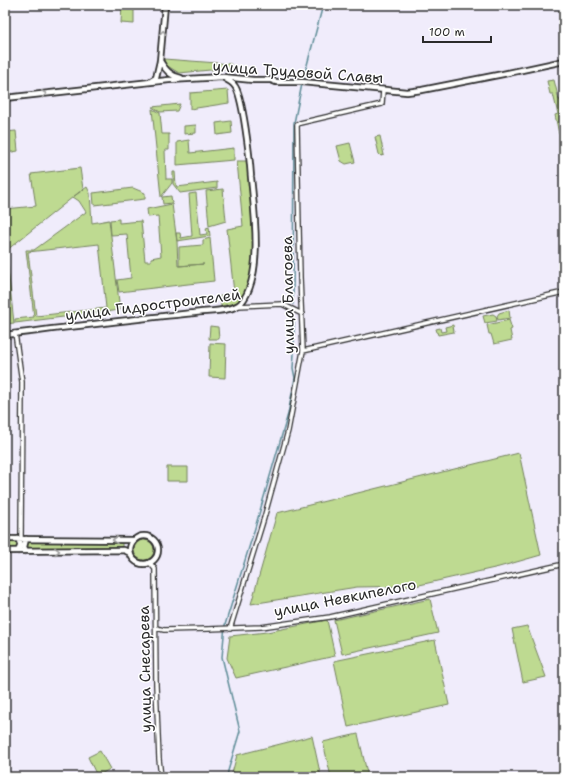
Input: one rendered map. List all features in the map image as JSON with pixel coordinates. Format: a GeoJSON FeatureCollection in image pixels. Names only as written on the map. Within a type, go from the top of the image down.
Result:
{"type":"FeatureCollection","features":[{"type":"Feature","properties":{"kind":"street"},"geometry":{"type":"LineString","coordinates":[[143,83],[156,78],[160,61],[165,5]]}},
{"type":"Feature","properties":{"kind":"street"},"geometry":{"type":"LineString","coordinates":[[160,61],[166,70],[172,75],[187,78]]}},
{"type":"Feature","properties":{"kind":"street","name":"улица Трудовой Славы"},"geometry":{"type":"LineString","coordinates":[[5,98],[187,78],[223,77],[271,80],[276,82],[302,82],[407,92],[564,61]]}},
{"type":"Feature","properties":{"kind":"street"},"geometry":{"type":"LineString","coordinates":[[223,77],[234,85],[237,90],[248,146],[254,208],[256,259],[254,272],[250,287],[241,303],[237,306]]}},
{"type":"Feature","properties":{"kind":"street","name":"улица Благоева"},"geometry":{"type":"LineString","coordinates":[[229,629],[288,431],[303,351],[298,124],[382,104],[383,90]]}},
{"type":"Feature","properties":{"kind":"street"},"geometry":{"type":"LineString","coordinates":[[303,351],[564,292]]}},
{"type":"Feature","properties":{"kind":"street","name":"улица Гидростроителей"},"geometry":{"type":"LineString","coordinates":[[5,335],[121,320],[221,310],[237,306],[282,304],[301,314]]}},
{"type":"Feature","properties":{"kind":"street"},"geometry":{"type":"LineString","coordinates":[[14,333],[22,382],[21,539],[18,551]]}},
{"type":"Feature","properties":{"kind":"street"},"geometry":{"type":"LineString","coordinates":[[5,551],[124,550],[130,553],[134,559],[139,562],[149,562],[154,559],[157,553],[157,547],[155,542],[150,538],[145,536],[139,537],[134,540],[130,546],[130,553]]}},
{"type":"Feature","properties":{"kind":"street"},"geometry":{"type":"LineString","coordinates":[[5,539],[134,540]]}},
{"type":"Feature","properties":{"kind":"street"},"geometry":{"type":"LineString","coordinates":[[21,539],[26,551]]}},
{"type":"Feature","properties":{"kind":"street","name":"улица Снесарева"},"geometry":{"type":"LineString","coordinates":[[149,562],[155,569],[156,692],[159,759],[162,777]]}},
{"type":"Feature","properties":{"kind":"street","name":"улица Невкипелого"},"geometry":{"type":"LineString","coordinates":[[156,628],[164,630],[261,627],[330,617],[564,564]]}},
{"type":"Feature","properties":{"kind":"green space"},"geometry":{"type":"Polygon","coordinates":[[[122,5],[134,5],[134,24],[121,23],[122,5]]]}},
{"type":"Feature","properties":{"kind":"green space"},"geometry":{"type":"Polygon","coordinates":[[[164,59],[231,64],[231,68],[179,73],[166,65],[164,59]]]}},
{"type":"Feature","properties":{"kind":"green space"},"geometry":{"type":"Polygon","coordinates":[[[554,80],[559,100],[562,100],[564,108],[561,110],[564,121],[564,133],[559,134],[555,115],[558,114],[553,94],[550,94],[547,81],[554,80]]]}},
{"type":"Feature","properties":{"kind":"green space"},"geometry":{"type":"Polygon","coordinates":[[[228,90],[229,103],[190,109],[190,93],[228,90]]]}},
{"type":"Feature","properties":{"kind":"green space"},"geometry":{"type":"Polygon","coordinates":[[[180,104],[177,111],[160,112],[152,107],[180,104]]]}},
{"type":"Feature","properties":{"kind":"green space"},"geometry":{"type":"Polygon","coordinates":[[[152,109],[160,113],[162,134],[169,134],[169,150],[165,150],[166,179],[172,179],[172,183],[161,197],[152,109]]]}},
{"type":"Feature","properties":{"kind":"green space"},"geometry":{"type":"Polygon","coordinates":[[[231,121],[232,133],[217,135],[216,123],[231,121]]]}},
{"type":"Feature","properties":{"kind":"green space"},"geometry":{"type":"Polygon","coordinates":[[[196,125],[196,133],[184,134],[184,126],[196,125]]]}},
{"type":"Feature","properties":{"kind":"green space"},"geometry":{"type":"Polygon","coordinates":[[[16,131],[18,151],[6,153],[5,132],[16,131]]]}},
{"type":"Feature","properties":{"kind":"green space"},"geometry":{"type":"Polygon","coordinates":[[[380,136],[384,155],[381,156],[379,154],[375,137],[380,136]]]}},
{"type":"Feature","properties":{"kind":"green space"},"geometry":{"type":"Polygon","coordinates":[[[189,140],[190,153],[234,148],[234,160],[177,165],[177,142],[189,140]]]}},
{"type":"Feature","properties":{"kind":"green space"},"geometry":{"type":"Polygon","coordinates":[[[350,143],[355,162],[346,164],[341,161],[337,146],[350,143]]]}},
{"type":"Feature","properties":{"kind":"green space"},"geometry":{"type":"Polygon","coordinates":[[[237,161],[249,161],[254,264],[246,293],[239,302],[221,306],[220,296],[234,293],[227,229],[243,226],[237,161]]]}},
{"type":"Feature","properties":{"kind":"green space"},"geometry":{"type":"Polygon","coordinates":[[[80,168],[83,189],[7,250],[5,246],[5,209],[36,206],[31,174],[80,168]]]}},
{"type":"Feature","properties":{"kind":"green space"},"geometry":{"type":"Polygon","coordinates":[[[173,172],[175,172],[177,187],[217,182],[217,188],[180,193],[173,184],[173,172]]]}},
{"type":"Feature","properties":{"kind":"green space"},"geometry":{"type":"Polygon","coordinates":[[[87,187],[90,193],[92,223],[109,220],[120,310],[15,323],[15,319],[34,317],[26,250],[34,250],[86,212],[79,201],[73,197],[87,187]],[[99,244],[28,252],[36,316],[106,308],[99,244]]]}},
{"type":"Feature","properties":{"kind":"green space"},"geometry":{"type":"Polygon","coordinates":[[[133,188],[145,193],[145,199],[94,205],[93,193],[133,188]]]}},
{"type":"Feature","properties":{"kind":"green space"},"geometry":{"type":"Polygon","coordinates":[[[223,189],[226,221],[209,226],[206,191],[223,189]]]}},
{"type":"Feature","properties":{"kind":"green space"},"geometry":{"type":"Polygon","coordinates":[[[196,193],[200,235],[207,234],[206,228],[209,227],[210,236],[177,241],[176,233],[180,233],[181,238],[192,236],[189,194],[196,193]]]}},
{"type":"Feature","properties":{"kind":"green space"},"geometry":{"type":"Polygon","coordinates":[[[171,196],[172,203],[163,204],[162,197],[171,196]]]}},
{"type":"Feature","properties":{"kind":"green space"},"geometry":{"type":"Polygon","coordinates":[[[172,204],[177,242],[178,266],[179,247],[203,245],[203,240],[210,238],[214,281],[119,292],[117,280],[131,278],[127,234],[111,235],[110,220],[119,219],[119,223],[141,221],[145,261],[151,261],[151,258],[161,256],[158,216],[148,217],[147,209],[172,204]]]}},
{"type":"Feature","properties":{"kind":"green space"},"geometry":{"type":"Polygon","coordinates":[[[5,249],[14,323],[5,324],[5,249]]]}},
{"type":"Feature","properties":{"kind":"green space"},"geometry":{"type":"Polygon","coordinates":[[[509,310],[510,318],[498,320],[497,316],[499,313],[509,310]]]}},
{"type":"Feature","properties":{"kind":"green space"},"geometry":{"type":"Polygon","coordinates":[[[493,314],[496,316],[497,321],[485,323],[483,316],[493,314]]]}},
{"type":"Feature","properties":{"kind":"green space"},"geometry":{"type":"Polygon","coordinates":[[[509,320],[512,329],[510,330],[512,340],[494,344],[491,334],[489,334],[487,325],[509,320]]]}},
{"type":"Feature","properties":{"kind":"green space"},"geometry":{"type":"Polygon","coordinates":[[[453,325],[454,332],[438,335],[436,329],[440,328],[441,332],[446,331],[445,327],[453,325]]]}},
{"type":"Feature","properties":{"kind":"green space"},"geometry":{"type":"Polygon","coordinates":[[[210,326],[218,327],[219,339],[209,339],[210,326]]]}},
{"type":"Feature","properties":{"kind":"green space"},"geometry":{"type":"Polygon","coordinates":[[[210,343],[226,344],[225,378],[209,377],[210,343]]]}},
{"type":"Feature","properties":{"kind":"green space"},"geometry":{"type":"Polygon","coordinates":[[[519,453],[541,555],[499,567],[415,586],[357,587],[251,604],[277,513],[519,453]]]}},
{"type":"Feature","properties":{"kind":"green space"},"geometry":{"type":"Polygon","coordinates":[[[167,467],[188,467],[188,481],[167,481],[167,467]]]}},
{"type":"Feature","properties":{"kind":"green space"},"geometry":{"type":"Polygon","coordinates":[[[144,540],[151,543],[154,550],[151,557],[144,560],[137,557],[134,550],[137,543],[144,540]]]}},
{"type":"Feature","properties":{"kind":"green space"},"geometry":{"type":"Polygon","coordinates":[[[5,542],[18,542],[19,546],[18,548],[5,548],[5,542]]]}},
{"type":"Feature","properties":{"kind":"green space"},"geometry":{"type":"Polygon","coordinates":[[[27,542],[122,542],[122,548],[27,548],[27,542]]]}},
{"type":"Feature","properties":{"kind":"green space"},"geometry":{"type":"Polygon","coordinates":[[[430,599],[438,633],[342,654],[334,620],[430,599]]]}},
{"type":"Feature","properties":{"kind":"green space"},"geometry":{"type":"Polygon","coordinates":[[[327,620],[335,656],[236,678],[227,658],[230,636],[267,632],[327,620]]]}},
{"type":"Feature","properties":{"kind":"green space"},"geometry":{"type":"Polygon","coordinates":[[[527,626],[546,677],[523,682],[512,629],[527,626]]]}},
{"type":"Feature","properties":{"kind":"green space"},"geometry":{"type":"Polygon","coordinates":[[[435,640],[449,705],[348,727],[334,661],[435,640]]]}},
{"type":"Feature","properties":{"kind":"green space"},"geometry":{"type":"Polygon","coordinates":[[[358,734],[368,777],[331,777],[323,742],[358,734]]]}},
{"type":"Feature","properties":{"kind":"green space"},"geometry":{"type":"Polygon","coordinates":[[[312,736],[321,777],[231,777],[237,755],[312,736]]]}},
{"type":"Feature","properties":{"kind":"green space"},"geometry":{"type":"Polygon","coordinates":[[[100,751],[110,769],[97,776],[88,757],[100,751]]]}},
{"type":"Feature","properties":{"kind":"waterway"},"geometry":{"type":"LineString","coordinates":[[303,80],[323,5]]}},
{"type":"Feature","properties":{"kind":"waterway"},"geometry":{"type":"LineString","coordinates":[[293,304],[294,123],[302,84]]}},
{"type":"Feature","properties":{"kind":"waterway"},"geometry":{"type":"LineString","coordinates":[[294,321],[294,345]]}},
{"type":"Feature","properties":{"kind":"waterway"},"geometry":{"type":"LineString","coordinates":[[227,777],[240,731],[222,657],[225,625],[288,414],[295,378],[293,368],[294,353]]}}]}
